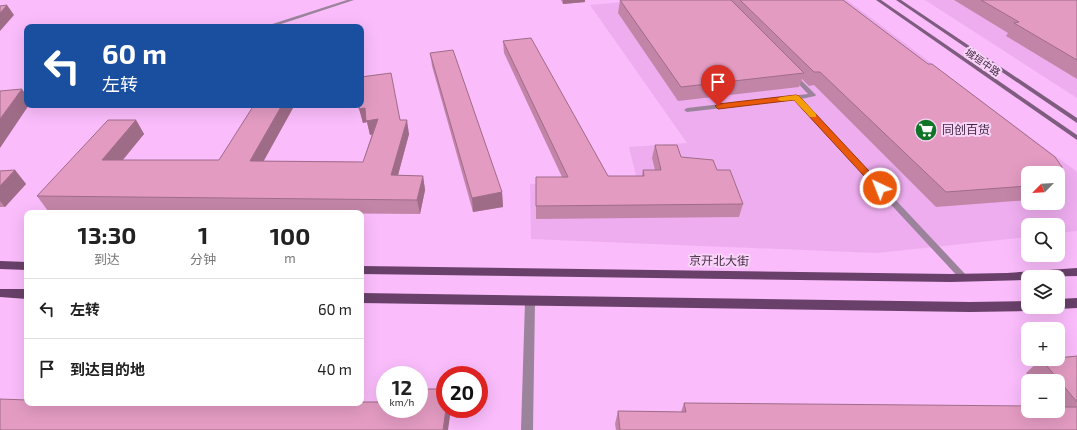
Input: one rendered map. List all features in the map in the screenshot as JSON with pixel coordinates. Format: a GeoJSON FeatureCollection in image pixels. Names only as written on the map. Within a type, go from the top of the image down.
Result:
{"type":"FeatureCollection","features":[{"type":"Feature","properties":{"kind":"main road","name":"城垣中路"},"geometry":{"type":"LineString","coordinates":[[878,0],[1077,138]]}},
{"type":"Feature","properties":{"kind":"main road","name":"城垣中路"},"geometry":{"type":"LineString","coordinates":[[898,0],[1077,121]]}},
{"type":"Feature","properties":{"kind":"main road"},"geometry":{"type":"LineString","coordinates":[[0,265],[24,266]]}},
{"type":"Feature","properties":{"kind":"main road","name":"京开北大街"},"geometry":{"type":"LineString","coordinates":[[364,270],[964,278],[1007,277],[1077,272]]}},
{"type":"Feature","properties":{"kind":"main road"},"geometry":{"type":"LineString","coordinates":[[0,294],[24,294]]}},
{"type":"Feature","properties":{"kind":"main road"},"geometry":{"type":"LineString","coordinates":[[364,298],[970,307],[1021,306]]}},
{"type":"Feature","properties":{"kind":"main road"},"geometry":{"type":"LineString","coordinates":[[1065,304],[1077,303]]}},
{"type":"Feature","properties":{"kind":"street"},"geometry":{"type":"LineString","coordinates":[[276,24],[352,0]]}},
{"type":"Feature","properties":{"kind":"street"},"geometry":{"type":"LineString","coordinates":[[688,110],[813,96],[786,67]]}},
{"type":"Feature","properties":{"kind":"street"},"geometry":{"type":"LineString","coordinates":[[0,98],[24,94]]}},
{"type":"Feature","properties":{"kind":"street"},"geometry":{"type":"LineString","coordinates":[[796,98],[964,278]]}},
{"type":"Feature","properties":{"kind":"street"},"geometry":{"type":"LineString","coordinates":[[527,430],[530,301]]}},
{"type":"Feature","properties":{"kind":"shaded area"},"geometry":{"type":"Polygon","coordinates":[[[645,0],[847,0],[1077,172],[1077,231],[1065,232],[1065,218],[1021,218],[1021,238],[877,253],[531,239],[530,184],[638,184],[629,147],[687,143],[590,5],[645,0]]]}},
{"type":"Feature","properties":{"kind":"shaded area"},"geometry":{"type":"Polygon","coordinates":[[[925,0],[1077,0],[1077,98],[925,0]]]}},
{"type":"Feature","properties":{"kind":"building"},"geometry":{"type":"Polygon","coordinates":[[[620,0],[731,0],[804,73],[681,87],[620,0]]]}},
{"type":"Feature","properties":{"kind":"building"},"geometry":{"type":"Polygon","coordinates":[[[740,0],[843,0],[928,64],[932,64],[1055,157],[1061,166],[1021,166],[1021,187],[946,192],[820,72],[814,72],[740,0]]]}},
{"type":"Feature","properties":{"kind":"building"},"geometry":{"type":"Polygon","coordinates":[[[981,0],[1077,0],[1077,60],[1014,23],[1019,22],[981,0]]]}},
{"type":"Feature","properties":{"kind":"building"},"geometry":{"type":"Polygon","coordinates":[[[7,5],[0,13],[0,6],[7,5]]]}},
{"type":"Feature","properties":{"kind":"building"},"geometry":{"type":"Polygon","coordinates":[[[531,38],[608,176],[644,176],[643,170],[661,170],[655,145],[677,145],[681,157],[713,160],[717,170],[730,170],[743,204],[536,206],[536,177],[568,177],[503,41],[531,38]]]}},
{"type":"Feature","properties":{"kind":"building"},"geometry":{"type":"Polygon","coordinates":[[[453,50],[502,192],[472,198],[430,53],[453,50]]]}},
{"type":"Feature","properties":{"kind":"building"},"geometry":{"type":"Polygon","coordinates":[[[391,73],[400,120],[407,120],[391,175],[423,176],[417,200],[37,196],[108,120],[136,120],[102,160],[219,160],[252,108],[280,108],[250,161],[363,162],[378,119],[366,121],[365,108],[359,109],[364,108],[364,77],[391,73]]]}},
{"type":"Feature","properties":{"kind":"building"},"geometry":{"type":"Polygon","coordinates":[[[22,89],[0,119],[0,91],[22,89]]]}},
{"type":"Feature","properties":{"kind":"building"},"geometry":{"type":"Polygon","coordinates":[[[15,170],[0,186],[0,171],[15,170]]]}},
{"type":"Feature","properties":{"kind":"building"},"geometry":{"type":"Polygon","coordinates":[[[1077,356],[1077,402],[1065,388],[1065,374],[1054,374],[1047,366],[1065,366],[1065,357],[1077,356]]]}},
{"type":"Feature","properties":{"kind":"building"},"geometry":{"type":"Polygon","coordinates":[[[428,389],[436,389],[436,418],[445,418],[443,430],[0,430],[0,399],[24,400],[24,406],[364,406],[364,402],[376,402],[376,418],[428,418],[428,389]]]}},
{"type":"Feature","properties":{"kind":"building"},"geometry":{"type":"Polygon","coordinates":[[[684,403],[1021,406],[1021,418],[1065,418],[1065,407],[1077,407],[1077,430],[620,430],[618,411],[686,412],[684,403]]]}},
{"type":"Feature","properties":{"kind":"slow traffic"},"geometry":{"type":"LineString","coordinates":[[781,99],[796,98],[813,116]]}},
{"type":"Feature","properties":{"kind":"place","name":"同创百货"},"geometry":{"type":"Point","coordinates":[926,130]}},
{"type":"Feature","properties":{"kind":"route"},"geometry":{"type":"LineString","coordinates":[[718,106],[796,98],[880,188]]}}]}
